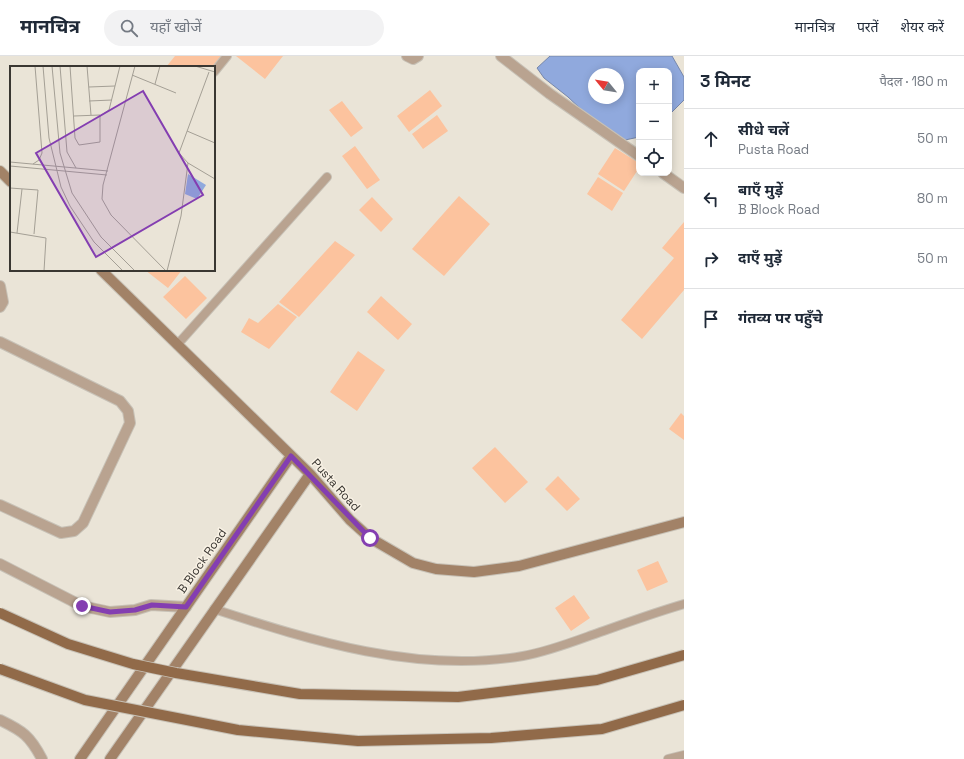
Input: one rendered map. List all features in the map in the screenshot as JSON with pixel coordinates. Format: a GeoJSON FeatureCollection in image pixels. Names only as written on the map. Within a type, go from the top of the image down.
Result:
{"type":"FeatureCollection","features":[{"type":"Feature","properties":{"kind":"main road"},"geometry":{"type":"LineString","coordinates":[[0,613],[68,644],[133,664],[176,673],[300,694],[458,697],[597,680],[684,655]]}},
{"type":"Feature","properties":{"kind":"main road"},"geometry":{"type":"LineString","coordinates":[[0,669],[85,700],[238,730],[358,741],[491,738],[602,729],[684,705]]}},
{"type":"Feature","properties":{"kind":"street"},"geometry":{"type":"LineString","coordinates":[[407,56],[413,59],[418,56]]}},
{"type":"Feature","properties":{"kind":"street"},"geometry":{"type":"LineString","coordinates":[[501,56],[550,94],[636,154]]}},
{"type":"Feature","properties":{"kind":"street"},"geometry":{"type":"LineString","coordinates":[[0,171],[10,181]]}},
{"type":"Feature","properties":{"kind":"street"},"geometry":{"type":"LineString","coordinates":[[667,176],[684,188]]}},
{"type":"Feature","properties":{"kind":"street","name":"Pusta Road"},"geometry":{"type":"LineString","coordinates":[[102,271],[310,474],[350,520],[370,538],[413,563],[436,569],[474,572],[519,566],[684,522]]}},
{"type":"Feature","properties":{"kind":"street"},"geometry":{"type":"LineString","coordinates":[[0,286],[2,302],[0,307]]}},
{"type":"Feature","properties":{"kind":"street"},"geometry":{"type":"LineString","coordinates":[[0,342],[120,401],[128,411],[130,423],[84,523],[74,531],[60,533],[0,505]]}},
{"type":"Feature","properties":{"kind":"street","name":"B Block Road"},"geometry":{"type":"LineString","coordinates":[[80,759],[291,456]]}},
{"type":"Feature","properties":{"kind":"street"},"geometry":{"type":"LineString","coordinates":[[110,759],[310,474]]}},
{"type":"Feature","properties":{"kind":"street"},"geometry":{"type":"LineString","coordinates":[[0,564],[82,606],[103,611],[110,612],[135,610],[152,605],[186,607]]}},
{"type":"Feature","properties":{"kind":"street"},"geometry":{"type":"LineString","coordinates":[[0,720],[19,729],[33,742],[42,759]]}},
{"type":"Feature","properties":{"kind":"lane"},"geometry":{"type":"LineString","coordinates":[[215,71],[227,56]]}},
{"type":"Feature","properties":{"kind":"lane"},"geometry":{"type":"LineString","coordinates":[[177,345],[327,177]]}},
{"type":"Feature","properties":{"kind":"lane"},"geometry":{"type":"LineString","coordinates":[[214,609],[291,634],[348,648],[439,660],[490,660],[524,656],[561,646],[650,614],[684,604]]}},
{"type":"Feature","properties":{"kind":"lane"},"geometry":{"type":"LineString","coordinates":[[668,759],[684,755]]}},
{"type":"Feature","properties":{"kind":"water"},"geometry":{"type":"Polygon","coordinates":[[[550,56],[672,56],[684,77],[684,100],[672,112],[672,68],[636,68],[636,138],[625,140],[584,112],[544,78],[537,68],[550,56]]]}},
{"type":"Feature","properties":{"kind":"building"},"geometry":{"type":"Polygon","coordinates":[[[175,56],[223,56],[215,66],[167,66],[175,56]]]}},
{"type":"Feature","properties":{"kind":"building"},"geometry":{"type":"Polygon","coordinates":[[[236,56],[283,56],[265,79],[236,56]]]}},
{"type":"Feature","properties":{"kind":"building"},"geometry":{"type":"Polygon","coordinates":[[[430,90],[442,106],[409,132],[397,116],[430,90]]]}},
{"type":"Feature","properties":{"kind":"building"},"geometry":{"type":"Polygon","coordinates":[[[342,101],[363,128],[351,137],[329,110],[342,101]]]}},
{"type":"Feature","properties":{"kind":"building"},"geometry":{"type":"Polygon","coordinates":[[[437,115],[448,131],[423,149],[412,134],[437,115]]]}},
{"type":"Feature","properties":{"kind":"building"},"geometry":{"type":"Polygon","coordinates":[[[355,146],[380,180],[367,189],[342,156],[355,146]]]}},
{"type":"Feature","properties":{"kind":"building"},"geometry":{"type":"Polygon","coordinates":[[[615,148],[636,161],[636,173],[624,191],[598,174],[615,148]]]}},
{"type":"Feature","properties":{"kind":"building"},"geometry":{"type":"Polygon","coordinates":[[[598,177],[623,193],[612,211],[587,194],[598,177]]]}},
{"type":"Feature","properties":{"kind":"building"},"geometry":{"type":"Polygon","coordinates":[[[459,196],[490,224],[444,276],[412,249],[459,196]]]}},
{"type":"Feature","properties":{"kind":"building"},"geometry":{"type":"Polygon","coordinates":[[[372,197],[393,219],[381,232],[359,210],[372,197]]]}},
{"type":"Feature","properties":{"kind":"building"},"geometry":{"type":"Polygon","coordinates":[[[684,222],[684,290],[642,339],[621,320],[674,258],[662,248],[684,222]]]}},
{"type":"Feature","properties":{"kind":"building"},"geometry":{"type":"Polygon","coordinates":[[[335,241],[355,255],[299,317],[279,302],[335,241]]]}},
{"type":"Feature","properties":{"kind":"building"},"geometry":{"type":"Polygon","coordinates":[[[146,271],[181,271],[168,288],[146,271]]]}},
{"type":"Feature","properties":{"kind":"building"},"geometry":{"type":"Polygon","coordinates":[[[185,276],[207,298],[186,319],[163,297],[185,276]]]}},
{"type":"Feature","properties":{"kind":"building"},"geometry":{"type":"Polygon","coordinates":[[[381,296],[412,324],[398,340],[367,312],[381,296]]]}},
{"type":"Feature","properties":{"kind":"building"},"geometry":{"type":"Polygon","coordinates":[[[278,304],[297,317],[269,349],[241,332],[249,318],[258,323],[278,304]]]}},
{"type":"Feature","properties":{"kind":"building"},"geometry":{"type":"Polygon","coordinates":[[[358,351],[385,370],[357,411],[330,392],[358,351]]]}},
{"type":"Feature","properties":{"kind":"building"},"geometry":{"type":"Polygon","coordinates":[[[681,413],[684,416],[684,440],[669,429],[681,413]]]}},
{"type":"Feature","properties":{"kind":"building"},"geometry":{"type":"Polygon","coordinates":[[[495,447],[528,482],[505,503],[472,468],[495,447]]]}},
{"type":"Feature","properties":{"kind":"building"},"geometry":{"type":"Polygon","coordinates":[[[558,476],[580,499],[567,511],[545,489],[558,476]]]}},
{"type":"Feature","properties":{"kind":"building"},"geometry":{"type":"Polygon","coordinates":[[[658,561],[668,582],[647,591],[637,570],[658,561]]]}},
{"type":"Feature","properties":{"kind":"building"},"geometry":{"type":"Polygon","coordinates":[[[574,595],[590,618],[571,631],[555,608],[574,595]]]}},
{"type":"Feature","properties":{"kind":"route"},"geometry":{"type":"LineString","coordinates":[[82,606],[110,612],[135,610],[152,605],[186,607],[291,456],[310,474],[350,520],[370,538]]}}]}
